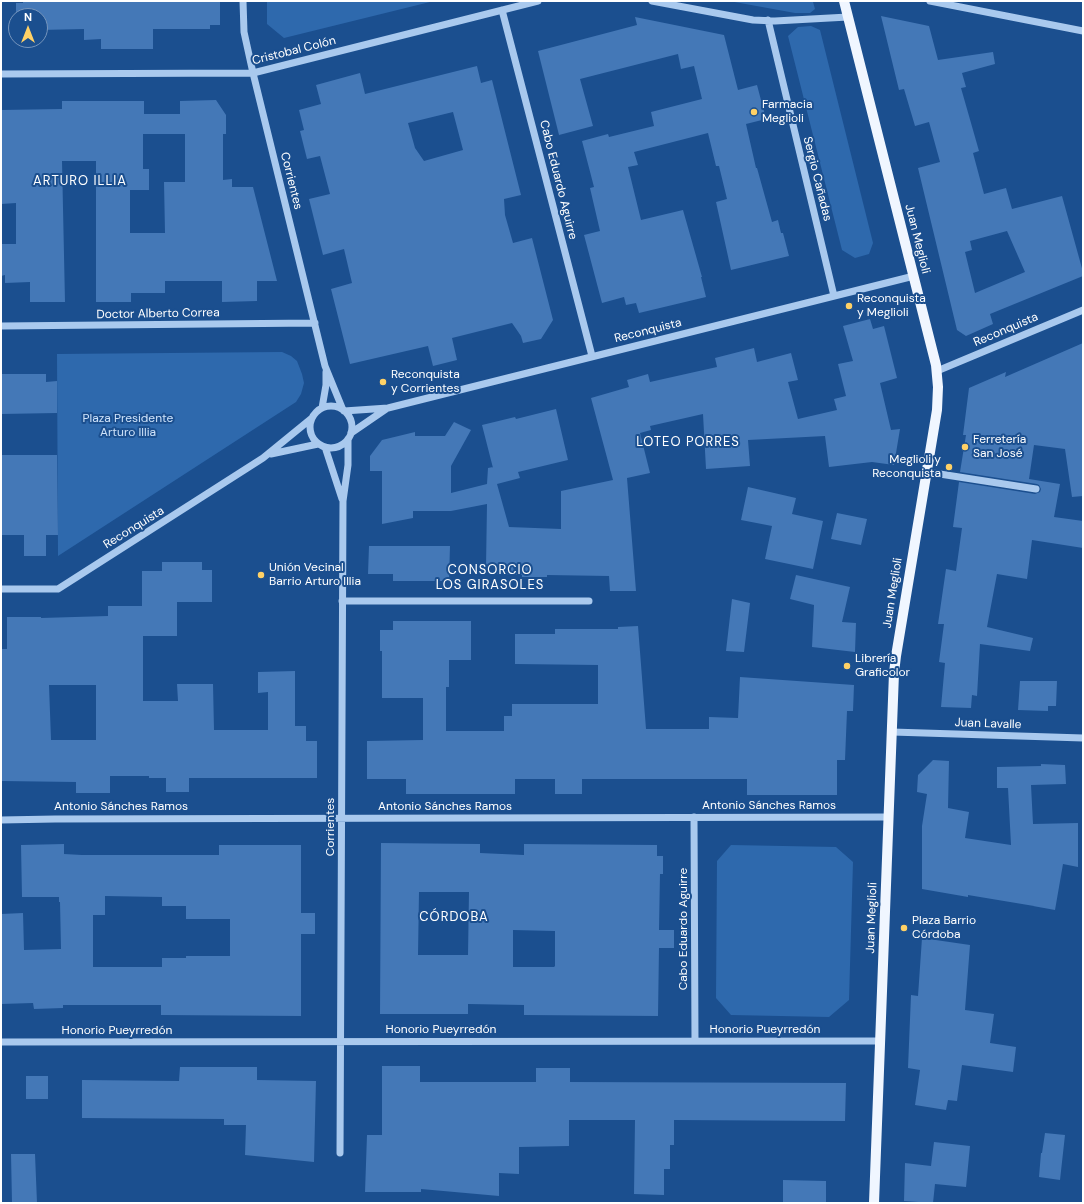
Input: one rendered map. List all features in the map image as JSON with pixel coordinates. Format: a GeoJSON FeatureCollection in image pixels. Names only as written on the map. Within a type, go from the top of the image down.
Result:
{"type":"FeatureCollection","features":[{"type":"Feature","properties":{"kind":"main road","name":"Juan Meglioli"},"geometry":{"type":"LineString","coordinates":[[844,1],[914,276],[937,371],[938,387],[937,410],[896,656],[888,817],[874,1203]]}},
{"type":"Feature","properties":{"kind":"street","name":"Corrientes"},"geometry":{"type":"LineString","coordinates":[[243,1],[244,32],[253,73],[325,366],[343,411]]}},
{"type":"Feature","properties":{"kind":"street","name":"Cristobal Colón"},"geometry":{"type":"LineString","coordinates":[[1,74],[253,73],[538,1]]}},
{"type":"Feature","properties":{"kind":"street"},"geometry":{"type":"LineString","coordinates":[[652,1],[753,20],[775,21],[848,17]]}},
{"type":"Feature","properties":{"kind":"street"},"geometry":{"type":"LineString","coordinates":[[930,1],[1083,31]]}},
{"type":"Feature","properties":{"kind":"street","name":"Cabo Eduardo Aguirre"},"geometry":{"type":"LineString","coordinates":[[502,10],[592,356]]}},
{"type":"Feature","properties":{"kind":"street","name":"Sergio Cañadas"},"geometry":{"type":"LineString","coordinates":[[768,20],[834,296]]}},
{"type":"Feature","properties":{"kind":"street","name":"Reconquista"},"geometry":{"type":"LineString","coordinates":[[343,411],[388,408],[914,276]]}},
{"type":"Feature","properties":{"kind":"street","name":"Reconquista"},"geometry":{"type":"LineString","coordinates":[[937,371],[1083,310]]}},
{"type":"Feature","properties":{"kind":"street","name":"Doctor Alberto Correa"},"geometry":{"type":"LineString","coordinates":[[1,326],[315,323]]}},
{"type":"Feature","properties":{"kind":"street","name":"Corrientes"},"geometry":{"type":"LineString","coordinates":[[322,408],[326,384],[325,366]]}},
{"type":"Feature","properties":{"kind":"street"},"geometry":{"type":"LineString","coordinates":[[330,406],[339,408],[343,411],[351,421],[352,427],[349,436],[340,446],[330,448],[318,444],[310,432],[312,418],[322,408],[330,406]]}},
{"type":"Feature","properties":{"kind":"street","name":"Reconquista"},"geometry":{"type":"LineString","coordinates":[[349,436],[388,408]]}},
{"type":"Feature","properties":{"kind":"street","name":"Reconquista"},"geometry":{"type":"LineString","coordinates":[[1,589],[58,589],[269,454],[312,418]]}},
{"type":"Feature","properties":{"kind":"street","name":"Corrientes"},"geometry":{"type":"LineString","coordinates":[[340,1153],[343,501],[348,465],[349,436]]}},
{"type":"Feature","properties":{"kind":"street","name":"Reconquista"},"geometry":{"type":"LineString","coordinates":[[269,454],[318,444]]}},
{"type":"Feature","properties":{"kind":"street","name":"Corrientes"},"geometry":{"type":"LineString","coordinates":[[325,447],[343,501]]}},
{"type":"Feature","properties":{"kind":"street"},"geometry":{"type":"LineString","coordinates":[[927,472],[1036,489]]}},
{"type":"Feature","properties":{"kind":"street"},"geometry":{"type":"LineString","coordinates":[[342,601],[589,601]]}},
{"type":"Feature","properties":{"kind":"street","name":"Juan Lavalle"},"geometry":{"type":"LineString","coordinates":[[892,732],[1083,738]]}},
{"type":"Feature","properties":{"kind":"street","name":"Cabo Eduardo Aguirre"},"geometry":{"type":"LineString","coordinates":[[694,817],[695,1041]]}},
{"type":"Feature","properties":{"kind":"street","name":"Antonio Sánches Ramos"},"geometry":{"type":"LineString","coordinates":[[1,820],[55,818],[888,817]]}},
{"type":"Feature","properties":{"kind":"street","name":"Honorio Pueyrredón"},"geometry":{"type":"LineString","coordinates":[[1,1042],[880,1041]]}},
{"type":"Feature","properties":{"kind":"green space"},"geometry":{"type":"Polygon","coordinates":[[[267,1],[434,1],[284,38],[267,24],[267,1]]]}},
{"type":"Feature","properties":{"kind":"green space"},"geometry":{"type":"Polygon","coordinates":[[[729,1],[808,1],[813,2],[815,9],[810,13],[795,13],[729,1]]]}},
{"type":"Feature","properties":{"kind":"green space"},"geometry":{"type":"Polygon","coordinates":[[[811,26],[820,30],[873,243],[869,254],[855,258],[842,250],[788,36],[798,27],[811,26]]]}},
{"type":"Feature","properties":{"kind":"green space","name":"Plaza Presidente Arturo Illia"},"geometry":{"type":"Polygon","coordinates":[[[282,352],[291,356],[297,361],[302,374],[304,383],[301,394],[296,402],[58,556],[57,354],[282,352]]]}},
{"type":"Feature","properties":{"kind":"green space"},"geometry":{"type":"Polygon","coordinates":[[[731,845],[836,847],[853,862],[849,1000],[829,1017],[731,1015],[716,998],[717,861],[731,845]]]}},
{"type":"Feature","properties":{"kind":"building"},"geometry":{"type":"Polygon","coordinates":[[[23,1],[220,1],[220,25],[210,25],[210,29],[153,29],[153,49],[101,49],[101,39],[84,40],[84,29],[48,30],[48,8],[16,8],[16,3],[23,3],[23,1]]]}},
{"type":"Feature","properties":{"kind":"building"},"geometry":{"type":"Polygon","coordinates":[[[881,16],[929,26],[938,60],[993,52],[995,64],[962,73],[966,87],[961,88],[979,151],[973,153],[984,194],[1006,188],[1012,209],[1062,196],[1083,276],[990,314],[993,324],[966,336],[957,330],[918,168],[940,162],[929,122],[915,126],[904,89],[899,90],[881,16]],[[1007,231],[970,241],[972,250],[965,252],[975,293],[1025,272],[1007,231]]]}},
{"type":"Feature","properties":{"kind":"building"},"geometry":{"type":"Polygon","coordinates":[[[635,17],[724,35],[738,90],[757,85],[766,119],[746,124],[756,168],[772,222],[778,220],[789,256],[731,270],[716,202],[727,199],[719,166],[716,166],[708,133],[634,152],[638,165],[628,167],[641,220],[683,210],[702,277],[706,297],[639,313],[636,303],[626,305],[624,297],[602,303],[584,235],[600,231],[590,188],[594,187],[582,141],[608,134],[609,137],[654,126],[651,112],[702,99],[694,66],[681,69],[678,54],[580,79],[593,126],[559,135],[538,51],[637,25],[635,17]]]}},
{"type":"Feature","properties":{"kind":"building"},"geometry":{"type":"Polygon","coordinates":[[[477,66],[481,83],[492,80],[521,195],[504,199],[505,215],[513,243],[532,238],[553,320],[541,339],[523,343],[521,336],[512,323],[452,338],[457,360],[433,366],[428,346],[350,364],[331,289],[352,283],[344,249],[323,255],[309,199],[330,194],[320,156],[307,159],[300,131],[304,130],[299,110],[321,104],[316,85],[360,73],[365,94],[477,66]],[[453,112],[408,123],[415,148],[424,161],[463,150],[453,112]]]}},
{"type":"Feature","properties":{"kind":"building"},"geometry":{"type":"Polygon","coordinates":[[[216,100],[226,115],[226,134],[223,134],[223,180],[232,179],[232,187],[253,187],[277,281],[257,281],[257,301],[222,302],[222,281],[165,281],[165,293],[131,293],[131,302],[96,302],[96,161],[62,161],[65,302],[30,302],[30,282],[5,283],[5,275],[1,276],[1,244],[16,244],[16,203],[1,204],[1,110],[62,109],[62,101],[144,101],[144,114],[180,114],[180,101],[216,100]],[[143,134],[143,169],[149,169],[149,190],[130,190],[130,233],[165,233],[164,182],[185,182],[185,134],[143,134]]]}},
{"type":"Feature","properties":{"kind":"building"},"geometry":{"type":"Polygon","coordinates":[[[870,319],[873,329],[884,326],[897,378],[880,383],[891,430],[900,429],[894,465],[872,462],[829,467],[825,436],[748,440],[750,466],[706,469],[703,414],[650,426],[651,430],[640,433],[650,473],[627,478],[636,591],[610,591],[609,576],[547,575],[547,577],[522,577],[522,575],[494,574],[494,567],[486,567],[487,504],[451,511],[413,511],[413,518],[382,524],[382,471],[370,471],[370,456],[382,440],[415,432],[415,436],[445,436],[454,422],[471,430],[451,466],[451,493],[487,484],[488,468],[493,467],[482,425],[515,417],[516,419],[556,409],[568,460],[518,472],[520,478],[497,484],[509,527],[561,529],[561,491],[613,480],[591,398],[629,387],[627,380],[648,374],[650,382],[717,367],[715,358],[754,348],[757,362],[791,353],[798,380],[788,382],[798,419],[837,410],[834,399],[846,396],[838,364],[853,361],[843,326],[870,319]]]}},
{"type":"Feature","properties":{"kind":"building"},"geometry":{"type":"Polygon","coordinates":[[[1083,343],[1083,496],[1072,497],[1065,449],[1034,445],[1029,479],[1060,484],[1054,517],[1083,521],[1083,548],[1032,540],[1027,579],[997,574],[987,627],[1033,638],[1030,651],[980,644],[977,696],[972,695],[971,708],[941,707],[945,663],[939,662],[944,624],[938,624],[946,569],[956,571],[962,528],[953,527],[959,482],[1035,494],[1040,492],[1041,489],[1037,484],[960,472],[966,435],[963,435],[969,388],[1006,372],[1005,377],[1083,343]]]}},
{"type":"Feature","properties":{"kind":"building"},"geometry":{"type":"Polygon","coordinates":[[[1,374],[46,374],[46,382],[57,381],[57,413],[1,414],[1,374]]]}},
{"type":"Feature","properties":{"kind":"building"},"geometry":{"type":"Polygon","coordinates":[[[1,455],[57,455],[58,535],[46,535],[46,556],[24,556],[24,535],[1,535],[1,455]]]}},
{"type":"Feature","properties":{"kind":"building"},"geometry":{"type":"Polygon","coordinates":[[[748,487],[796,498],[792,514],[823,521],[813,569],[765,559],[772,526],[741,520],[748,487]]]}},
{"type":"Feature","properties":{"kind":"building"},"geometry":{"type":"Polygon","coordinates":[[[837,513],[867,519],[861,545],[831,539],[837,513]]]}},
{"type":"Feature","properties":{"kind":"building"},"geometry":{"type":"Polygon","coordinates":[[[369,546],[450,546],[449,581],[393,581],[393,574],[368,574],[369,546]]]}},
{"type":"Feature","properties":{"kind":"building"},"geometry":{"type":"Polygon","coordinates":[[[162,562],[202,562],[202,570],[212,570],[212,602],[177,602],[177,636],[143,636],[143,701],[178,701],[177,684],[213,684],[214,730],[268,730],[268,692],[258,693],[258,672],[295,671],[295,726],[306,726],[306,741],[317,741],[317,778],[189,778],[189,792],[166,792],[166,778],[149,778],[149,776],[110,776],[110,793],[76,793],[76,782],[1,781],[1,649],[7,649],[7,617],[41,618],[108,616],[108,606],[142,606],[142,571],[162,571],[162,562]],[[49,685],[51,740],[96,740],[96,685],[49,685]]]}},
{"type":"Feature","properties":{"kind":"building"},"geometry":{"type":"Polygon","coordinates":[[[796,575],[850,587],[842,622],[856,623],[855,652],[812,647],[814,605],[790,599],[796,575]]]}},
{"type":"Feature","properties":{"kind":"building"},"geometry":{"type":"Polygon","coordinates":[[[732,599],[750,603],[744,652],[726,651],[732,599]]]}},
{"type":"Feature","properties":{"kind":"building"},"geometry":{"type":"Polygon","coordinates":[[[393,621],[471,621],[471,660],[449,660],[449,687],[446,687],[446,731],[504,731],[504,716],[512,716],[512,704],[598,704],[598,665],[515,664],[515,634],[555,634],[555,629],[618,629],[618,627],[638,626],[646,729],[709,729],[709,717],[738,718],[740,677],[854,685],[853,711],[847,711],[845,760],[837,760],[837,795],[747,795],[747,779],[582,779],[582,794],[555,794],[555,779],[515,779],[515,794],[406,794],[406,779],[367,779],[367,741],[423,740],[423,698],[382,698],[382,651],[380,651],[380,630],[393,630],[393,621]]]}},
{"type":"Feature","properties":{"kind":"building"},"geometry":{"type":"Polygon","coordinates":[[[1020,681],[1057,681],[1056,706],[1048,706],[1048,711],[1018,710],[1020,681]]]}},
{"type":"Feature","properties":{"kind":"building"},"geometry":{"type":"Polygon","coordinates":[[[933,760],[949,761],[948,808],[969,812],[965,838],[1011,845],[1008,788],[997,788],[997,767],[1041,766],[1041,764],[1065,765],[1066,784],[1031,785],[1033,824],[1078,823],[1078,867],[1063,864],[1055,910],[968,895],[968,897],[922,889],[922,826],[927,794],[917,792],[918,775],[933,760]]]}},
{"type":"Feature","properties":{"kind":"building"},"geometry":{"type":"Polygon","coordinates":[[[381,843],[480,844],[480,853],[524,855],[524,844],[657,845],[657,856],[663,856],[663,874],[660,874],[659,930],[674,930],[674,948],[659,948],[658,1016],[524,1015],[524,1005],[468,1004],[468,1014],[380,1014],[381,843]],[[419,892],[418,955],[468,955],[469,892],[419,892]],[[513,930],[513,967],[555,966],[555,931],[513,930]]]}},
{"type":"Feature","properties":{"kind":"building"},"geometry":{"type":"Polygon","coordinates":[[[64,844],[64,854],[82,855],[219,855],[219,845],[301,845],[301,913],[315,913],[315,934],[301,934],[301,1016],[161,1015],[161,1005],[63,1005],[63,1008],[34,1009],[33,1003],[1,1004],[1,914],[23,913],[24,950],[61,949],[59,897],[22,897],[21,845],[64,844]],[[105,896],[105,915],[93,915],[93,967],[162,967],[162,958],[186,958],[186,956],[230,956],[230,919],[186,919],[186,906],[162,906],[162,897],[105,896]]]}},
{"type":"Feature","properties":{"kind":"building"},"geometry":{"type":"Polygon","coordinates":[[[922,938],[970,945],[965,1010],[994,1014],[990,1043],[1016,1047],[1013,1072],[962,1065],[957,1101],[948,1100],[946,1110],[915,1105],[920,1070],[908,1068],[911,995],[918,996],[922,938]]]}},
{"type":"Feature","properties":{"kind":"building"},"geometry":{"type":"Polygon","coordinates":[[[382,1066],[420,1066],[420,1082],[536,1082],[536,1068],[570,1068],[570,1082],[846,1083],[845,1121],[674,1120],[674,1145],[670,1145],[670,1169],[664,1169],[664,1195],[634,1194],[635,1120],[569,1120],[569,1146],[519,1147],[519,1174],[499,1173],[499,1196],[421,1189],[421,1192],[365,1192],[367,1135],[382,1135],[382,1066]]]}},
{"type":"Feature","properties":{"kind":"building"},"geometry":{"type":"Polygon","coordinates":[[[180,1067],[257,1067],[257,1080],[316,1081],[314,1162],[245,1155],[246,1125],[224,1125],[224,1119],[82,1118],[82,1080],[179,1081],[180,1067]]]}},
{"type":"Feature","properties":{"kind":"building"},"geometry":{"type":"Polygon","coordinates":[[[26,1076],[48,1076],[48,1099],[26,1099],[26,1076]]]}},
{"type":"Feature","properties":{"kind":"building"},"geometry":{"type":"Polygon","coordinates":[[[1045,1133],[1065,1135],[1060,1180],[1039,1177],[1041,1153],[1045,1133]]]}},
{"type":"Feature","properties":{"kind":"building"},"geometry":{"type":"Polygon","coordinates":[[[934,1142],[970,1146],[966,1187],[935,1184],[933,1203],[904,1201],[905,1163],[931,1166],[934,1142]]]}},
{"type":"Feature","properties":{"kind":"building"},"geometry":{"type":"Polygon","coordinates":[[[11,1154],[35,1154],[37,1203],[12,1203],[11,1154]]]}},
{"type":"Feature","properties":{"kind":"building"},"geometry":{"type":"Polygon","coordinates":[[[783,1180],[826,1181],[826,1203],[783,1203],[783,1180]]]}},
{"type":"Feature","properties":{"kind":"place","name":"Farmacia Meglioli"},"geometry":{"type":"Point","coordinates":[754,112]}},
{"type":"Feature","properties":{"kind":"place","name":"Reconquista y Meglioli"},"geometry":{"type":"Point","coordinates":[849,306]}},
{"type":"Feature","properties":{"kind":"place","name":"Reconquista y Corrientes"},"geometry":{"type":"Point","coordinates":[383,382]}},
{"type":"Feature","properties":{"kind":"place","name":"Ferretería San José"},"geometry":{"type":"Point","coordinates":[965,447]}},
{"type":"Feature","properties":{"kind":"place","name":"Meglioli y Reconquista"},"geometry":{"type":"Point","coordinates":[949,467]}},
{"type":"Feature","properties":{"kind":"place","name":"Unión Vecinal Barrio Arturo Illia"},"geometry":{"type":"Point","coordinates":[261,575]}},
{"type":"Feature","properties":{"kind":"place","name":"Librería Graficolor"},"geometry":{"type":"Point","coordinates":[847,666]}},
{"type":"Feature","properties":{"kind":"place","name":"Plaza Barrio Córdoba"},"geometry":{"type":"Point","coordinates":[904,928]}},
{"type":"Feature","properties":{"kind":"district","name":"ARTURO ILLIA"},"geometry":{"type":"Point","coordinates":[80,182]}},
{"type":"Feature","properties":{"kind":"district","name":"LOTEO PORRES"},"geometry":{"type":"Point","coordinates":[688,443]}},
{"type":"Feature","properties":{"kind":"district","name":"CONSORCIO LOS GIRASOLES"},"geometry":{"type":"Point","coordinates":[490,578]}},
{"type":"Feature","properties":{"kind":"district","name":"CÓRDOBA"},"geometry":{"type":"Point","coordinates":[454,918]}}]}
